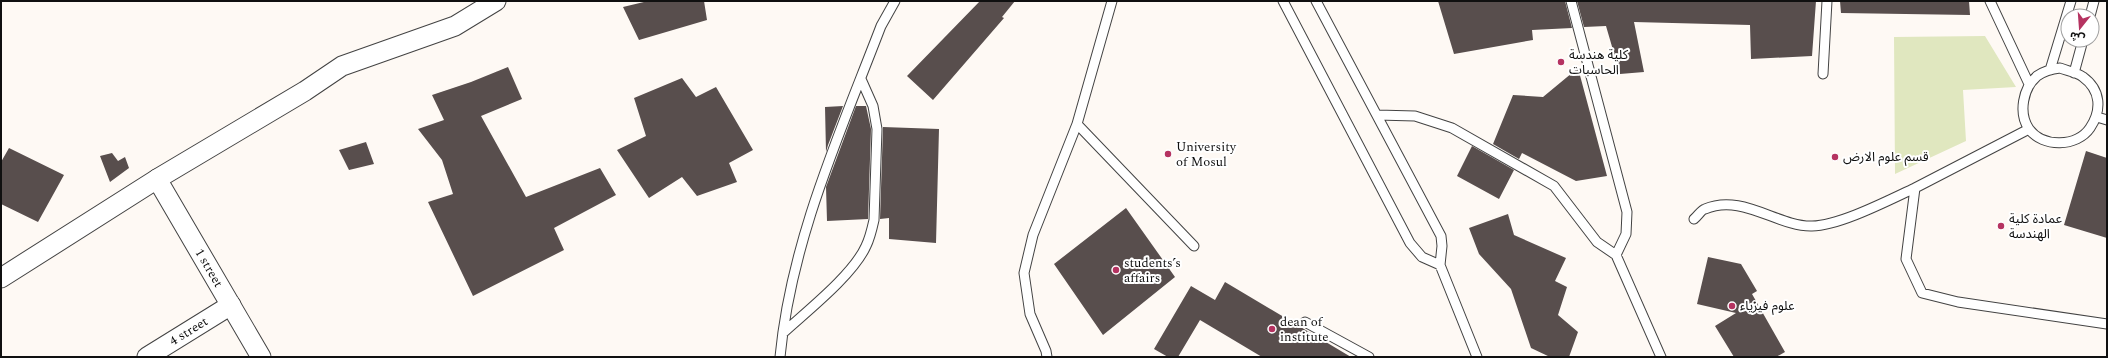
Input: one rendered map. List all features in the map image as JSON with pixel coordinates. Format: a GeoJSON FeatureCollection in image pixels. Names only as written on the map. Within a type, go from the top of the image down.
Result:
{"type":"FeatureCollection","features":[{"type":"Feature","properties":{"kind":"street"},"geometry":{"type":"LineString","coordinates":[[1,278],[157,179],[305,91],[342,66],[455,26],[496,1]]}},
{"type":"Feature","properties":{"kind":"street","name":"1 street"},"geometry":{"type":"LineString","coordinates":[[157,179],[261,357]]}},
{"type":"Feature","properties":{"kind":"street","name":"4 street"},"geometry":{"type":"LineString","coordinates":[[146,357],[231,305]]}},
{"type":"Feature","properties":{"kind":"lane"},"geometry":{"type":"LineString","coordinates":[[780,357],[785,311],[796,264],[813,206],[881,26],[895,1]]}},
{"type":"Feature","properties":{"kind":"lane"},"geometry":{"type":"LineString","coordinates":[[1047,357],[1046,351],[1030,314],[1024,273],[1033,235],[1077,124],[1112,1]]}},
{"type":"Feature","properties":{"kind":"lane"},"geometry":{"type":"LineString","coordinates":[[1282,1],[1410,243],[1422,257],[1440,265]]}},
{"type":"Feature","properties":{"kind":"lane"},"geometry":{"type":"LineString","coordinates":[[1316,1],[1378,115],[1441,236],[1442,246],[1440,265],[1477,357]]}},
{"type":"Feature","properties":{"kind":"lane"},"geometry":{"type":"LineString","coordinates":[[1571,1],[1627,212],[1626,234],[1616,255]]}},
{"type":"Feature","properties":{"kind":"lane"},"geometry":{"type":"LineString","coordinates":[[1823,74],[1827,1]]}},
{"type":"Feature","properties":{"kind":"lane"},"geometry":{"type":"LineString","coordinates":[[1990,1],[2029,84]]}},
{"type":"Feature","properties":{"kind":"lane"},"geometry":{"type":"LineString","coordinates":[[2050,70],[2071,1]]}},
{"type":"Feature","properties":{"kind":"lane"},"geometry":{"type":"LineString","coordinates":[[2074,73],[2081,48]]}},
{"type":"Feature","properties":{"kind":"lane"},"geometry":{"type":"LineString","coordinates":[[2060,68],[2083,77],[2090,84],[2098,98],[2097,117],[2087,131],[2070,142],[2053,143],[2041,138],[2029,129],[2023,117],[2024,100],[2029,84],[2038,75],[2050,70],[2060,68]]}},
{"type":"Feature","properties":{"kind":"lane"},"geometry":{"type":"LineString","coordinates":[[782,333],[850,270],[866,247],[871,233],[874,220],[877,129],[873,106],[861,79]]}},
{"type":"Feature","properties":{"kind":"lane"},"geometry":{"type":"LineString","coordinates":[[1378,115],[1415,116],[1452,128],[1554,186],[1597,242],[1616,255],[1662,357]]}},
{"type":"Feature","properties":{"kind":"lane"},"geometry":{"type":"LineString","coordinates":[[2097,117],[2107,120]]}},
{"type":"Feature","properties":{"kind":"lane"},"geometry":{"type":"LineString","coordinates":[[1077,124],[1194,246]]}},
{"type":"Feature","properties":{"kind":"lane"},"geometry":{"type":"LineString","coordinates":[[1694,219],[1704,209],[1729,204],[1811,226],[1831,224],[1915,188],[2029,129]]}},
{"type":"Feature","properties":{"kind":"lane"},"geometry":{"type":"LineString","coordinates":[[1915,188],[1906,259],[1922,293],[1958,302],[2107,324]]}},
{"type":"Feature","properties":{"kind":"lane"},"geometry":{"type":"LineString","coordinates":[[1305,322],[1369,357]]}},
{"type":"Feature","properties":{"kind":"green space"},"geometry":{"type":"Polygon","coordinates":[[[1985,36],[2016,87],[1963,90],[1966,141],[1895,174],[1894,37],[1985,36]]]}},
{"type":"Feature","properties":{"kind":"building"},"geometry":{"type":"Polygon","coordinates":[[[648,1],[704,1],[707,20],[639,40],[623,7],[648,1]]]}},
{"type":"Feature","properties":{"kind":"building"},"geometry":{"type":"Polygon","coordinates":[[[980,1],[1015,1],[1002,17],[1004,18],[933,100],[907,76],[980,1]]]}},
{"type":"Feature","properties":{"kind":"building"},"geometry":{"type":"Polygon","coordinates":[[[1438,1],[1565,1],[1572,28],[1532,30],[1533,40],[1454,54],[1438,1]]]}},
{"type":"Feature","properties":{"kind":"building"},"geometry":{"type":"Polygon","coordinates":[[[1577,1],[1816,1],[1812,56],[1751,59],[1750,25],[1634,22],[1644,72],[1620,74],[1606,26],[1584,27],[1577,1]]]}},
{"type":"Feature","properties":{"kind":"building"},"geometry":{"type":"Polygon","coordinates":[[[1840,1],[1969,1],[1970,15],[1841,13],[1840,1]]]}},
{"type":"Feature","properties":{"kind":"building"},"geometry":{"type":"Polygon","coordinates":[[[508,67],[522,99],[481,116],[526,197],[600,168],[616,195],[554,228],[564,250],[473,296],[428,202],[453,194],[442,160],[418,129],[444,120],[432,95],[471,82],[508,67]]]}},
{"type":"Feature","properties":{"kind":"building"},"geometry":{"type":"Polygon","coordinates":[[[1578,68],[1607,176],[1576,181],[1522,153],[1519,159],[1493,144],[1513,95],[1543,97],[1578,68]]]}},
{"type":"Feature","properties":{"kind":"building"},"geometry":{"type":"Polygon","coordinates":[[[682,78],[696,97],[716,87],[753,150],[729,163],[737,182],[697,196],[682,177],[649,198],[617,150],[646,136],[634,98],[682,78]]]}},
{"type":"Feature","properties":{"kind":"building"},"geometry":{"type":"Polygon","coordinates":[[[843,106],[828,145],[826,152],[825,107],[843,106]]]}},
{"type":"Feature","properties":{"kind":"building"},"geometry":{"type":"Polygon","coordinates":[[[856,106],[866,106],[871,129],[868,219],[827,221],[826,187],[856,106]]]}},
{"type":"Feature","properties":{"kind":"building"},"geometry":{"type":"Polygon","coordinates":[[[883,127],[939,129],[936,243],[889,239],[889,218],[880,219],[883,127]]]}},
{"type":"Feature","properties":{"kind":"building"},"geometry":{"type":"Polygon","coordinates":[[[366,142],[374,164],[349,170],[339,150],[366,142]]]}},
{"type":"Feature","properties":{"kind":"building"},"geometry":{"type":"Polygon","coordinates":[[[1472,146],[1514,170],[1499,199],[1457,176],[1472,146]]]}},
{"type":"Feature","properties":{"kind":"building"},"geometry":{"type":"Polygon","coordinates":[[[9,148],[64,175],[38,222],[1,204],[1,162],[9,148]]]}},
{"type":"Feature","properties":{"kind":"building"},"geometry":{"type":"Polygon","coordinates":[[[2086,151],[2107,158],[2107,238],[2064,225],[2086,151]]]}},
{"type":"Feature","properties":{"kind":"building"},"geometry":{"type":"Polygon","coordinates":[[[112,153],[118,161],[125,157],[129,168],[110,182],[100,156],[112,153]]]}},
{"type":"Feature","properties":{"kind":"building"},"geometry":{"type":"Polygon","coordinates":[[[1126,208],[1175,277],[1103,335],[1054,264],[1126,208]]]}},
{"type":"Feature","properties":{"kind":"building"},"geometry":{"type":"Polygon","coordinates":[[[1508,214],[1514,235],[1566,258],[1555,281],[1567,287],[1558,315],[1578,332],[1569,357],[1550,357],[1531,348],[1511,289],[1479,254],[1469,228],[1508,214]]]}},
{"type":"Feature","properties":{"kind":"building","name":"علوم فيزياء"},"geometry":{"type":"Polygon","coordinates":[[[1708,257],[1741,264],[1757,291],[1752,294],[1785,352],[1776,357],[1734,357],[1715,326],[1736,313],[1697,304],[1708,257]]]}},
{"type":"Feature","properties":{"kind":"building"},"geometry":{"type":"Polygon","coordinates":[[[1225,282],[1351,357],[1262,357],[1200,320],[1178,357],[1168,357],[1154,349],[1191,286],[1215,300],[1225,282]]]}},
{"type":"Feature","properties":{"kind":"place","name":"كلية هندسة الحاسبات"},"geometry":{"type":"Point","coordinates":[1561,62]}},
{"type":"Feature","properties":{"kind":"place","name":"University of Mosul"},"geometry":{"type":"Point","coordinates":[1168,154]}},
{"type":"Feature","properties":{"kind":"place","name":"قسم علوم الارض"},"geometry":{"type":"Point","coordinates":[1835,157]}},
{"type":"Feature","properties":{"kind":"place","name":"عمادة كلية الهندسة"},"geometry":{"type":"Point","coordinates":[2001,226]}},
{"type":"Feature","properties":{"kind":"place","name":"students’s affairs"},"geometry":{"type":"Point","coordinates":[1116,270]}},
{"type":"Feature","properties":{"kind":"place","name":"علوم فيزياء"},"geometry":{"type":"Point","coordinates":[1732,306]}},
{"type":"Feature","properties":{"kind":"place","name":"dean of institute"},"geometry":{"type":"Point","coordinates":[1272,329]}}]}
